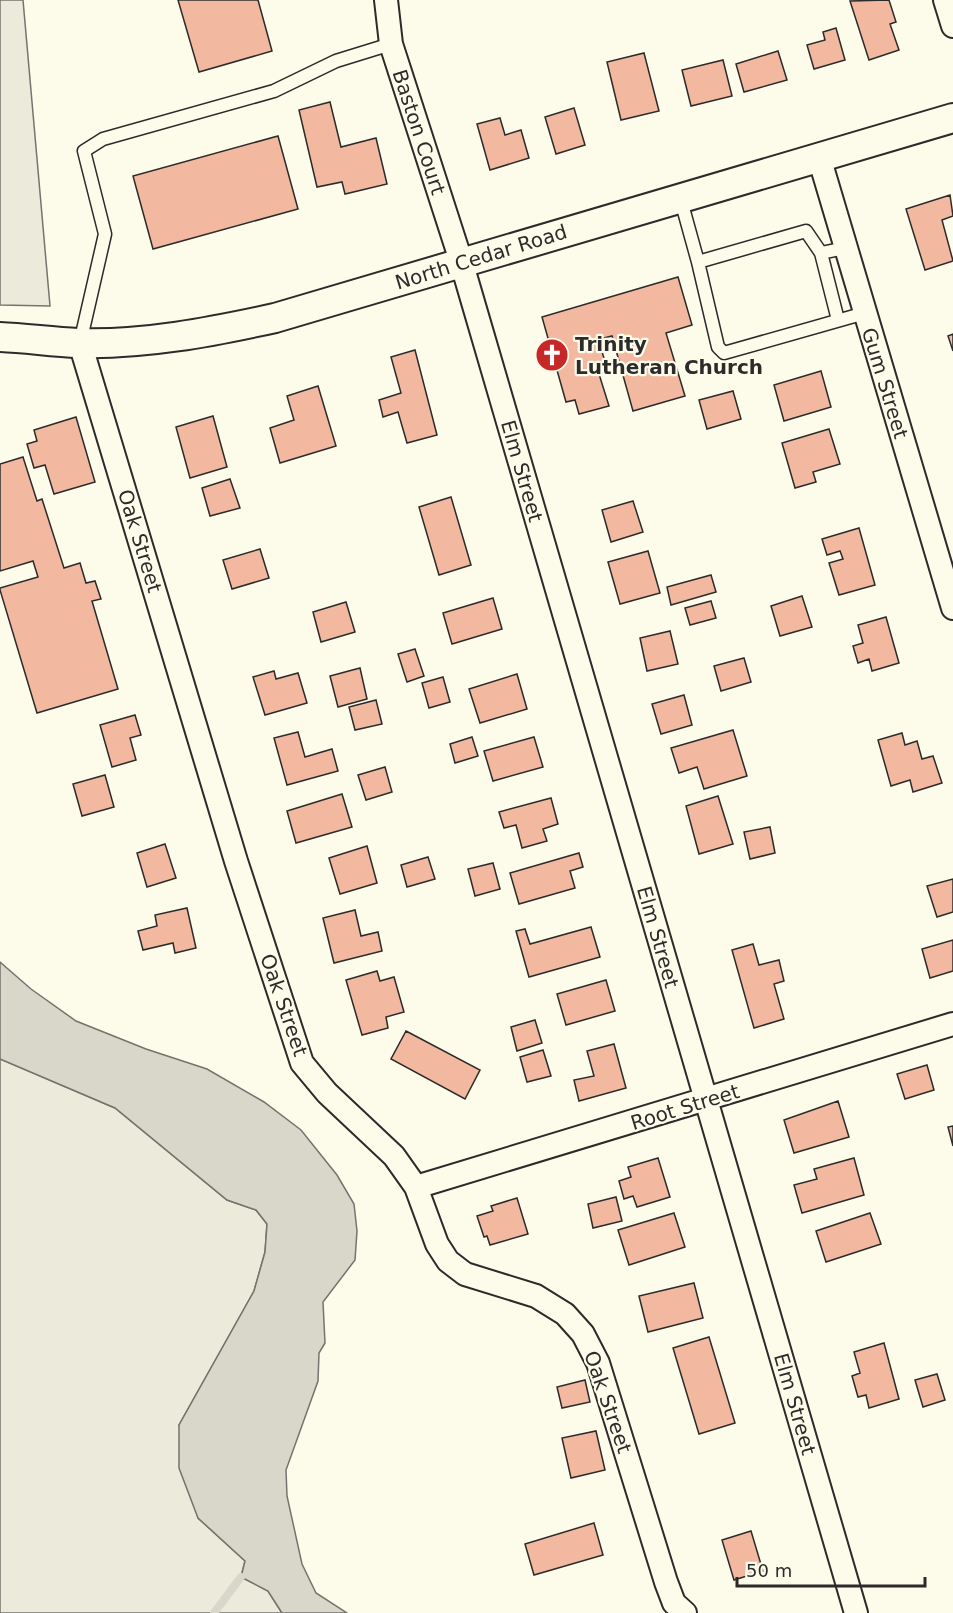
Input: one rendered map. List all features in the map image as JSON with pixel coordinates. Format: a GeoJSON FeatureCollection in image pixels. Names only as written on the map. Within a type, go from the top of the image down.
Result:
{"type":"FeatureCollection","features":[{"type":"Feature","properties":{"kind":"street","name":"Baston Court"},"geometry":{"type":"LineString","coordinates":[[386,0],[391,44],[460,261]]}},
{"type":"Feature","properties":{"kind":"street"},"geometry":{"type":"LineString","coordinates":[[945,0],[953,26]]}},
{"type":"Feature","properties":{"kind":"street","name":"North Cedar Road"},"geometry":{"type":"LineString","coordinates":[[0,337],[80,343],[161,338],[228,328],[335,302],[460,261],[953,118]]}},
{"type":"Feature","properties":{"kind":"street","name":"Gum Street"},"geometry":{"type":"LineString","coordinates":[[819,157],[953,608]]}},
{"type":"Feature","properties":{"kind":"street","name":"Elm Street"},"geometry":{"type":"LineString","coordinates":[[460,261],[856,1613]]}},
{"type":"Feature","properties":{"kind":"street","name":"Oak Street"},"geometry":{"type":"LineString","coordinates":[[80,343],[236,861],[302,1063],[327,1093],[394,1156],[416,1187],[437,1244],[448,1261],[465,1274],[536,1296],[565,1314],[583,1334],[598,1363],[666,1582],[674,1603],[685,1613]]}},
{"type":"Feature","properties":{"kind":"street","name":"Root Street"},"geometry":{"type":"LineString","coordinates":[[416,1187],[706,1101],[953,1024]]}},
{"type":"Feature","properties":{"kind":"lane"},"geometry":{"type":"LineString","coordinates":[[80,343],[105,234],[84,151],[103,139],[274,91],[336,61],[391,44]]}},
{"type":"Feature","properties":{"kind":"lane"},"geometry":{"type":"LineString","coordinates":[[680,197],[718,347],[724,353],[865,313]]}},
{"type":"Feature","properties":{"kind":"lane"},"geometry":{"type":"LineString","coordinates":[[698,262],[806,231],[820,254],[838,320]]}},
{"type":"Feature","properties":{"kind":"lane"},"geometry":{"type":"LineString","coordinates":[[820,254],[845,248]]}},
{"type":"Feature","properties":{"kind":"shaded area"},"geometry":{"type":"Polygon","coordinates":[[[0,0],[23,0],[50,306],[0,305],[0,0]]]}},
{"type":"Feature","properties":{"kind":"shaded area"},"geometry":{"type":"Polygon","coordinates":[[[0,962],[31,989],[76,1021],[146,1049],[207,1069],[264,1102],[301,1130],[337,1175],[354,1204],[357,1231],[355,1260],[323,1302],[325,1343],[319,1353],[318,1381],[286,1470],[287,1496],[302,1564],[316,1593],[347,1613],[282,1613],[268,1591],[241,1577],[245,1561],[198,1518],[179,1468],[179,1425],[254,1291],[265,1252],[267,1224],[256,1210],[227,1200],[115,1108],[0,1059],[0,962]]]}},
{"type":"Feature","properties":{"kind":"shaded area"},"geometry":{"type":"Polygon","coordinates":[[[0,1059],[115,1108],[227,1200],[256,1210],[267,1224],[265,1252],[254,1291],[179,1425],[198,1518],[245,1561],[241,1577],[268,1591],[282,1613],[0,1613],[0,1059]]]}},
{"type":"Feature","properties":{"kind":"building"},"geometry":{"type":"Polygon","coordinates":[[[178,0],[258,0],[272,51],[199,72],[178,0]]]}},
{"type":"Feature","properties":{"kind":"building"},"geometry":{"type":"Polygon","coordinates":[[[889,0],[896,22],[890,24],[899,50],[869,60],[850,1],[889,0]]]}},
{"type":"Feature","properties":{"kind":"building"},"geometry":{"type":"Polygon","coordinates":[[[836,28],[845,60],[814,69],[807,45],[825,40],[823,32],[836,28]]]}},
{"type":"Feature","properties":{"kind":"building"},"geometry":{"type":"Polygon","coordinates":[[[778,51],[787,80],[744,92],[736,64],[778,51]]]}},
{"type":"Feature","properties":{"kind":"building"},"geometry":{"type":"Polygon","coordinates":[[[644,53],[659,111],[621,120],[607,62],[644,53]]]}},
{"type":"Feature","properties":{"kind":"building"},"geometry":{"type":"Polygon","coordinates":[[[723,60],[732,96],[691,106],[682,70],[723,60]]]}},
{"type":"Feature","properties":{"kind":"building"},"geometry":{"type":"Polygon","coordinates":[[[330,102],[341,147],[376,138],[387,184],[345,194],[342,182],[317,187],[299,110],[330,102]]]}},
{"type":"Feature","properties":{"kind":"building"},"geometry":{"type":"Polygon","coordinates":[[[574,108],[585,145],[556,154],[545,117],[574,108]]]}},
{"type":"Feature","properties":{"kind":"building"},"geometry":{"type":"Polygon","coordinates":[[[500,118],[505,135],[521,130],[529,158],[490,170],[477,124],[500,118]]]}},
{"type":"Feature","properties":{"kind":"building"},"geometry":{"type":"Polygon","coordinates":[[[278,136],[298,209],[153,249],[133,176],[278,136]]]}},
{"type":"Feature","properties":{"kind":"building"},"geometry":{"type":"Polygon","coordinates":[[[950,195],[953,216],[942,220],[953,261],[925,270],[906,209],[950,195]]]}},
{"type":"Feature","properties":{"kind":"building"},"geometry":{"type":"Polygon","coordinates":[[[678,277],[692,325],[666,333],[685,396],[633,411],[612,336],[592,341],[599,342],[608,371],[599,374],[609,406],[579,414],[575,400],[566,402],[542,317],[678,277]]]}},
{"type":"Feature","properties":{"kind":"building"},"geometry":{"type":"Polygon","coordinates":[[[953,334],[953,351],[948,336],[953,334]]]}},
{"type":"Feature","properties":{"kind":"building"},"geometry":{"type":"Polygon","coordinates":[[[415,350],[437,435],[407,443],[398,412],[383,417],[379,400],[401,393],[391,357],[415,350]]]}},
{"type":"Feature","properties":{"kind":"building"},"geometry":{"type":"Polygon","coordinates":[[[821,371],[831,407],[784,421],[774,385],[821,371]]]}},
{"type":"Feature","properties":{"kind":"building"},"geometry":{"type":"Polygon","coordinates":[[[318,386],[336,446],[280,463],[270,428],[294,420],[287,396],[318,386]]]}},
{"type":"Feature","properties":{"kind":"building"},"geometry":{"type":"Polygon","coordinates":[[[733,391],[741,419],[707,429],[699,400],[733,391]]]}},
{"type":"Feature","properties":{"kind":"building"},"geometry":{"type":"Polygon","coordinates":[[[213,416],[227,467],[190,478],[176,427],[213,416]]]}},
{"type":"Feature","properties":{"kind":"building"},"geometry":{"type":"Polygon","coordinates":[[[76,417],[95,482],[54,494],[45,465],[34,468],[27,444],[37,441],[34,430],[76,417]]]}},
{"type":"Feature","properties":{"kind":"building"},"geometry":{"type":"Polygon","coordinates":[[[829,429],[840,464],[813,472],[816,482],[795,488],[782,443],[829,429]]]}},
{"type":"Feature","properties":{"kind":"building"},"geometry":{"type":"Polygon","coordinates":[[[23,457],[37,501],[42,499],[64,568],[80,563],[86,583],[95,581],[101,599],[92,601],[118,689],[37,713],[0,590],[0,588],[38,577],[33,561],[0,571],[0,464],[23,457]]]}},
{"type":"Feature","properties":{"kind":"building"},"geometry":{"type":"Polygon","coordinates":[[[230,479],[240,508],[210,516],[202,488],[230,479]]]}},
{"type":"Feature","properties":{"kind":"building"},"geometry":{"type":"Polygon","coordinates":[[[451,497],[471,565],[439,575],[419,507],[451,497]]]}},
{"type":"Feature","properties":{"kind":"building"},"geometry":{"type":"Polygon","coordinates":[[[633,501],[643,532],[611,542],[602,510],[633,501]]]}},
{"type":"Feature","properties":{"kind":"building"},"geometry":{"type":"Polygon","coordinates":[[[859,528],[875,585],[839,595],[829,563],[843,559],[840,551],[827,555],[822,539],[859,528]]]}},
{"type":"Feature","properties":{"kind":"building"},"geometry":{"type":"Polygon","coordinates":[[[260,549],[269,578],[232,589],[223,560],[260,549]]]}},
{"type":"Feature","properties":{"kind":"building"},"geometry":{"type":"Polygon","coordinates":[[[648,551],[660,593],[620,604],[608,562],[648,551]]]}},
{"type":"Feature","properties":{"kind":"building"},"geometry":{"type":"Polygon","coordinates":[[[711,575],[716,592],[671,605],[667,587],[711,575]]]}},
{"type":"Feature","properties":{"kind":"building"},"geometry":{"type":"Polygon","coordinates":[[[802,596],[812,627],[780,636],[771,606],[802,596]]]}},
{"type":"Feature","properties":{"kind":"building"},"geometry":{"type":"Polygon","coordinates":[[[493,598],[502,629],[452,644],[443,613],[493,598]]]}},
{"type":"Feature","properties":{"kind":"building"},"geometry":{"type":"Polygon","coordinates":[[[711,601],[716,618],[690,625],[685,608],[711,601]]]}},
{"type":"Feature","properties":{"kind":"building"},"geometry":{"type":"Polygon","coordinates":[[[346,602],[355,632],[321,642],[313,612],[346,602]]]}},
{"type":"Feature","properties":{"kind":"building"},"geometry":{"type":"Polygon","coordinates":[[[886,617],[899,663],[872,671],[869,659],[858,663],[853,646],[863,643],[858,625],[886,617]]]}},
{"type":"Feature","properties":{"kind":"building"},"geometry":{"type":"Polygon","coordinates":[[[670,631],[678,664],[647,671],[640,638],[670,631]]]}},
{"type":"Feature","properties":{"kind":"building"},"geometry":{"type":"Polygon","coordinates":[[[415,649],[424,676],[407,682],[398,654],[415,649]]]}},
{"type":"Feature","properties":{"kind":"building"},"geometry":{"type":"Polygon","coordinates":[[[744,658],[751,682],[721,691],[714,666],[744,658]]]}},
{"type":"Feature","properties":{"kind":"building"},"geometry":{"type":"Polygon","coordinates":[[[360,668],[367,699],[338,707],[330,676],[360,668]]]}},
{"type":"Feature","properties":{"kind":"building"},"geometry":{"type":"Polygon","coordinates":[[[274,671],[276,679],[298,673],[307,703],[265,715],[253,677],[274,671]]]}},
{"type":"Feature","properties":{"kind":"building"},"geometry":{"type":"Polygon","coordinates":[[[517,674],[527,709],[480,723],[469,689],[517,674]]]}},
{"type":"Feature","properties":{"kind":"building"},"geometry":{"type":"Polygon","coordinates":[[[443,677],[450,702],[429,708],[422,683],[443,677]]]}},
{"type":"Feature","properties":{"kind":"building"},"geometry":{"type":"Polygon","coordinates":[[[684,695],[692,725],[661,734],[652,704],[684,695]]]}},
{"type":"Feature","properties":{"kind":"building"},"geometry":{"type":"Polygon","coordinates":[[[376,700],[382,724],[355,730],[349,707],[376,700]]]}},
{"type":"Feature","properties":{"kind":"building"},"geometry":{"type":"Polygon","coordinates":[[[135,715],[141,735],[130,738],[136,760],[112,767],[100,725],[135,715]]]}},
{"type":"Feature","properties":{"kind":"building"},"geometry":{"type":"Polygon","coordinates":[[[733,730],[747,776],[704,789],[697,767],[679,773],[671,748],[733,730]]]}},
{"type":"Feature","properties":{"kind":"building"},"geometry":{"type":"Polygon","coordinates":[[[298,732],[305,757],[332,749],[338,771],[287,785],[274,738],[298,732]]]}},
{"type":"Feature","properties":{"kind":"building"},"geometry":{"type":"Polygon","coordinates":[[[902,733],[905,745],[917,741],[922,759],[933,756],[942,783],[913,792],[910,780],[891,786],[878,740],[902,733]]]}},
{"type":"Feature","properties":{"kind":"building"},"geometry":{"type":"Polygon","coordinates":[[[472,737],[478,756],[455,763],[450,744],[472,737]]]}},
{"type":"Feature","properties":{"kind":"building"},"geometry":{"type":"Polygon","coordinates":[[[534,737],[543,767],[493,781],[484,751],[534,737]]]}},
{"type":"Feature","properties":{"kind":"building"},"geometry":{"type":"Polygon","coordinates":[[[385,767],[392,792],[366,800],[358,775],[385,767]]]}},
{"type":"Feature","properties":{"kind":"building"},"geometry":{"type":"Polygon","coordinates":[[[105,775],[114,807],[82,816],[73,784],[105,775]]]}},
{"type":"Feature","properties":{"kind":"building"},"geometry":{"type":"Polygon","coordinates":[[[342,794],[352,827],[296,843],[287,811],[342,794]]]}},
{"type":"Feature","properties":{"kind":"building"},"geometry":{"type":"Polygon","coordinates":[[[718,796],[733,844],[699,854],[686,806],[718,796]]]}},
{"type":"Feature","properties":{"kind":"building"},"geometry":{"type":"Polygon","coordinates":[[[551,798],[558,824],[543,829],[547,841],[522,848],[516,825],[504,828],[499,812],[551,798]]]}},
{"type":"Feature","properties":{"kind":"building"},"geometry":{"type":"Polygon","coordinates":[[[770,827],[775,853],[750,859],[744,832],[770,827]]]}},
{"type":"Feature","properties":{"kind":"building"},"geometry":{"type":"Polygon","coordinates":[[[165,844],[176,878],[147,887],[137,853],[165,844]]]}},
{"type":"Feature","properties":{"kind":"building"},"geometry":{"type":"Polygon","coordinates":[[[367,846],[377,883],[340,894],[329,858],[367,846]]]}},
{"type":"Feature","properties":{"kind":"building"},"geometry":{"type":"Polygon","coordinates":[[[579,853],[583,867],[570,871],[575,888],[519,904],[510,873],[579,853]]]}},
{"type":"Feature","properties":{"kind":"building"},"geometry":{"type":"Polygon","coordinates":[[[428,857],[435,879],[407,887],[401,865],[428,857]]]}},
{"type":"Feature","properties":{"kind":"building"},"geometry":{"type":"Polygon","coordinates":[[[493,863],[500,889],[475,896],[468,869],[493,863]]]}},
{"type":"Feature","properties":{"kind":"building"},"geometry":{"type":"Polygon","coordinates":[[[953,879],[953,912],[937,917],[927,886],[953,879]]]}},
{"type":"Feature","properties":{"kind":"building"},"geometry":{"type":"Polygon","coordinates":[[[187,908],[196,948],[175,953],[173,943],[143,950],[138,931],[157,926],[155,915],[187,908]]]}},
{"type":"Feature","properties":{"kind":"building"},"geometry":{"type":"Polygon","coordinates":[[[355,910],[361,936],[378,932],[382,951],[334,963],[323,918],[355,910]]]}},
{"type":"Feature","properties":{"kind":"building"},"geometry":{"type":"Polygon","coordinates":[[[591,927],[600,957],[529,977],[516,931],[525,929],[530,944],[591,927]]]}},
{"type":"Feature","properties":{"kind":"building"},"geometry":{"type":"Polygon","coordinates":[[[953,940],[953,971],[930,978],[922,949],[953,940]]]}},
{"type":"Feature","properties":{"kind":"building"},"geometry":{"type":"Polygon","coordinates":[[[753,944],[759,965],[779,960],[784,981],[774,984],[784,1019],[754,1028],[732,950],[753,944]]]}},
{"type":"Feature","properties":{"kind":"building"},"geometry":{"type":"Polygon","coordinates":[[[377,971],[380,981],[394,977],[404,1012],[386,1017],[388,1028],[362,1035],[346,980],[377,971]]]}},
{"type":"Feature","properties":{"kind":"building"},"geometry":{"type":"Polygon","coordinates":[[[606,980],[615,1011],[566,1025],[557,994],[606,980]]]}},
{"type":"Feature","properties":{"kind":"building"},"geometry":{"type":"Polygon","coordinates":[[[535,1020],[542,1043],[517,1051],[511,1027],[535,1020]]]}},
{"type":"Feature","properties":{"kind":"building"},"geometry":{"type":"Polygon","coordinates":[[[406,1031],[480,1070],[465,1099],[391,1059],[406,1031]]]}},
{"type":"Feature","properties":{"kind":"building"},"geometry":{"type":"Polygon","coordinates":[[[614,1044],[626,1088],[579,1101],[574,1080],[594,1076],[587,1051],[614,1044]]]}},
{"type":"Feature","properties":{"kind":"building"},"geometry":{"type":"Polygon","coordinates":[[[543,1050],[551,1076],[527,1082],[520,1057],[543,1050]]]}},
{"type":"Feature","properties":{"kind":"building"},"geometry":{"type":"Polygon","coordinates":[[[927,1065],[934,1090],[905,1099],[897,1074],[927,1065]]]}},
{"type":"Feature","properties":{"kind":"building"},"geometry":{"type":"Polygon","coordinates":[[[838,1101],[849,1137],[794,1153],[784,1120],[838,1101]]]}},
{"type":"Feature","properties":{"kind":"building"},"geometry":{"type":"Polygon","coordinates":[[[953,1126],[953,1146],[948,1127],[953,1126]]]}},
{"type":"Feature","properties":{"kind":"building"},"geometry":{"type":"Polygon","coordinates":[[[658,1158],[670,1197],[637,1207],[633,1196],[624,1199],[619,1181],[631,1177],[628,1167],[658,1158]]]}},
{"type":"Feature","properties":{"kind":"building"},"geometry":{"type":"Polygon","coordinates":[[[854,1158],[864,1195],[802,1213],[794,1185],[817,1179],[814,1169],[854,1158]]]}},
{"type":"Feature","properties":{"kind":"building"},"geometry":{"type":"Polygon","coordinates":[[[616,1197],[622,1221],[593,1228],[588,1204],[616,1197]]]}},
{"type":"Feature","properties":{"kind":"building"},"geometry":{"type":"Polygon","coordinates":[[[517,1198],[528,1234],[490,1245],[487,1236],[484,1237],[477,1216],[493,1211],[491,1206],[517,1198]]]}},
{"type":"Feature","properties":{"kind":"building"},"geometry":{"type":"Polygon","coordinates":[[[674,1213],[685,1247],[629,1265],[618,1230],[674,1213]]]}},
{"type":"Feature","properties":{"kind":"building"},"geometry":{"type":"Polygon","coordinates":[[[870,1213],[881,1244],[826,1262],[816,1231],[870,1213]]]}},
{"type":"Feature","properties":{"kind":"building"},"geometry":{"type":"Polygon","coordinates":[[[694,1283],[703,1318],[648,1332],[639,1296],[694,1283]]]}},
{"type":"Feature","properties":{"kind":"building"},"geometry":{"type":"Polygon","coordinates":[[[709,1337],[735,1423],[699,1434],[673,1348],[709,1337]]]}},
{"type":"Feature","properties":{"kind":"building"},"geometry":{"type":"Polygon","coordinates":[[[884,1343],[899,1399],[869,1408],[866,1395],[858,1397],[852,1376],[860,1373],[854,1352],[884,1343]]]}},
{"type":"Feature","properties":{"kind":"building"},"geometry":{"type":"Polygon","coordinates":[[[937,1374],[945,1400],[923,1407],[915,1380],[937,1374]]]}},
{"type":"Feature","properties":{"kind":"building"},"geometry":{"type":"Polygon","coordinates":[[[585,1380],[590,1402],[562,1408],[557,1387],[585,1380]]]}},
{"type":"Feature","properties":{"kind":"building"},"geometry":{"type":"Polygon","coordinates":[[[596,1431],[605,1470],[571,1478],[562,1438],[596,1431]]]}},
{"type":"Feature","properties":{"kind":"building"},"geometry":{"type":"Polygon","coordinates":[[[594,1523],[603,1555],[534,1575],[525,1544],[594,1523]]]}},
{"type":"Feature","properties":{"kind":"building"},"geometry":{"type":"Polygon","coordinates":[[[751,1531],[763,1571],[734,1580],[722,1540],[751,1531]]]}},
{"type":"Feature","properties":{"kind":"waterway"},"geometry":{"type":"LineString","coordinates":[[214,1613],[241,1577]]}},
{"type":"Feature","properties":{"kind":"place","name":"Trinity Lutheran Church"},"geometry":{"type":"Point","coordinates":[552,355]}}]}
